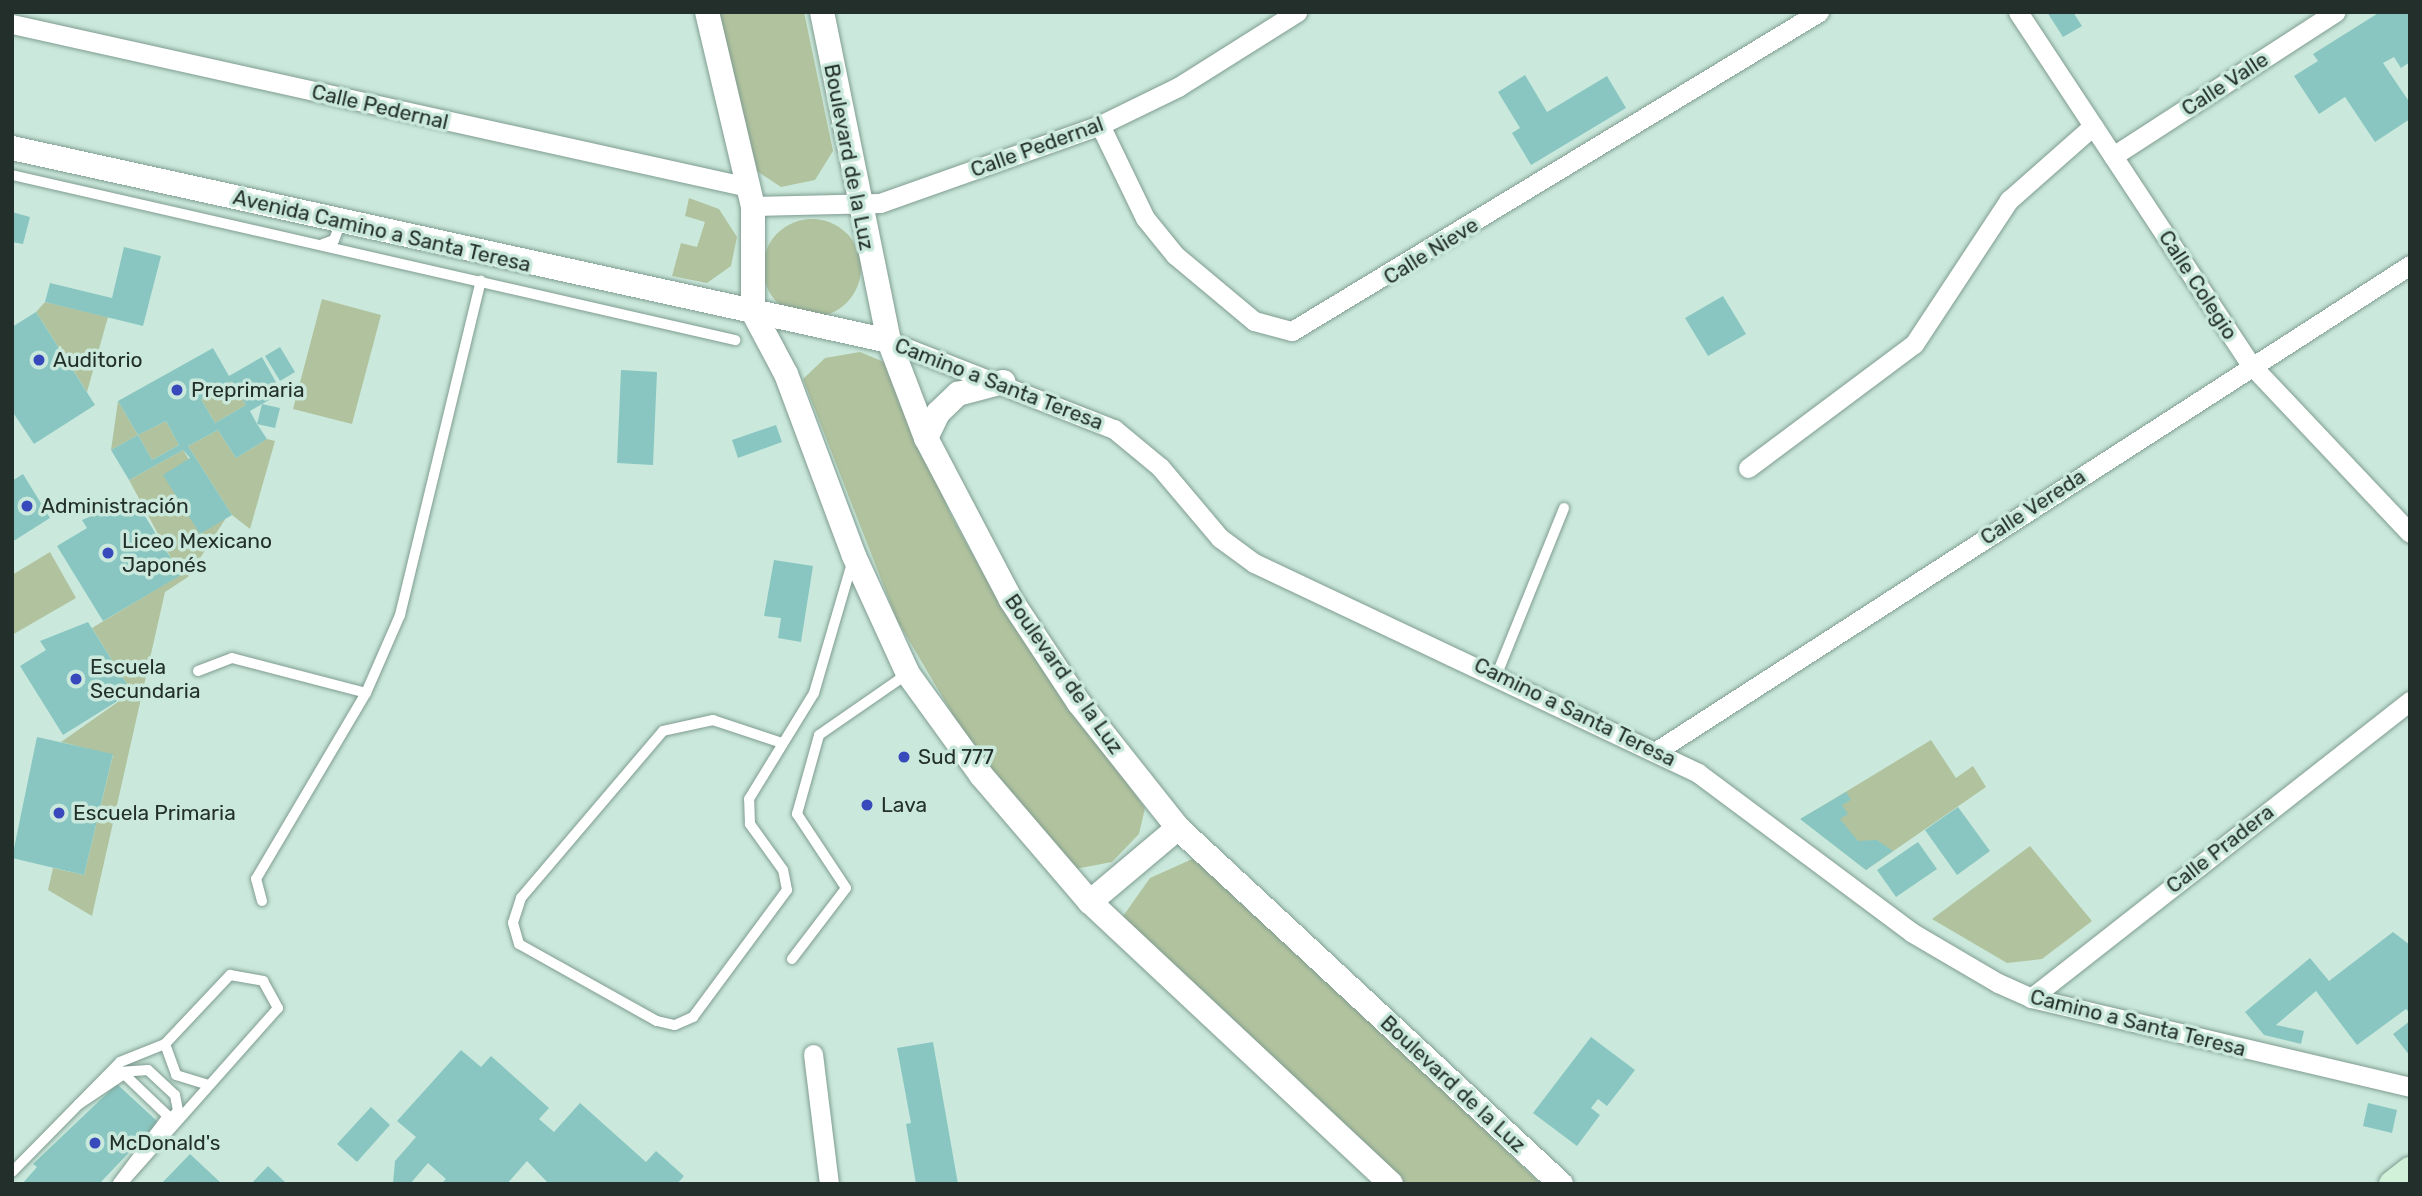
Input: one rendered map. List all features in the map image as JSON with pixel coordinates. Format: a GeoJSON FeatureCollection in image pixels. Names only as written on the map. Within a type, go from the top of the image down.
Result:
{"type":"FeatureCollection","features":[{"type":"Feature","properties":{"kind":"main road"},"geometry":{"type":"LineString","coordinates":[[2392,1184],[2410,1170]]}},
{"type":"Feature","properties":{"kind":"street"},"geometry":{"type":"LineString","coordinates":[[707,12],[751,197],[753,312],[806,420],[854,556],[908,674],[981,775],[1090,902],[1391,1184]]}},
{"type":"Feature","properties":{"kind":"street","name":"Boulevard de la Luz"},"geometry":{"type":"LineString","coordinates":[[822,12],[888,341],[926,438],[1044,652],[1178,828],[1561,1184]]}},
{"type":"Feature","properties":{"kind":"street","name":"Calle Pedernal"},"geometry":{"type":"LineString","coordinates":[[12,24],[751,197],[859,207],[1100,125],[1178,86],[1297,12]]}},
{"type":"Feature","properties":{"kind":"street","name":"Calle Nieve"},"geometry":{"type":"LineString","coordinates":[[1100,125],[1145,218],[1175,255],[1254,321],[1292,331],[1819,12]]}},
{"type":"Feature","properties":{"kind":"street","name":"Calle Colegio"},"geometry":{"type":"LineString","coordinates":[[2018,12],[2251,365],[2410,533]]}},
{"type":"Feature","properties":{"kind":"street","name":"Calle Valle"},"geometry":{"type":"LineString","coordinates":[[2113,156],[2336,12]]}},
{"type":"Feature","properties":{"kind":"street"},"geometry":{"type":"LineString","coordinates":[[1748,468],[1914,344],[2009,200],[2094,126]]}},
{"type":"Feature","properties":{"kind":"street","name":"Avenida Camino a Santa Teresa"},"geometry":{"type":"LineString","coordinates":[[12,148],[753,312]]}},
{"type":"Feature","properties":{"kind":"street","name":"Calle Vereda"},"geometry":{"type":"LineString","coordinates":[[1658,750],[2251,365],[2410,265]]}},
{"type":"Feature","properties":{"kind":"street","name":"Camino a Santa Teresa"},"geometry":{"type":"LineString","coordinates":[[753,312],[888,341],[1086,414],[1131,440],[1220,538],[1254,563],[1658,750],[1773,823],[1911,932],[2031,998],[2410,1087]]}},
{"type":"Feature","properties":{"kind":"street"},"geometry":{"type":"LineString","coordinates":[[926,438],[938,413],[958,394],[1003,382]]}},
{"type":"Feature","properties":{"kind":"street","name":"Calle Pradera"},"geometry":{"type":"LineString","coordinates":[[2031,998],[2410,701]]}},
{"type":"Feature","properties":{"kind":"street"},"geometry":{"type":"LineString","coordinates":[[1090,902],[1178,828]]}},
{"type":"Feature","properties":{"kind":"street"},"geometry":{"type":"LineString","coordinates":[[813,1054],[828,1184]]}},
{"type":"Feature","properties":{"kind":"lane"},"geometry":{"type":"LineString","coordinates":[[12,175],[322,244],[735,341]]}},
{"type":"Feature","properties":{"kind":"lane"},"geometry":{"type":"LineString","coordinates":[[131,201],[137,176]]}},
{"type":"Feature","properties":{"kind":"lane"},"geometry":{"type":"LineString","coordinates":[[193,215],[199,190]]}},
{"type":"Feature","properties":{"kind":"lane"},"geometry":{"type":"LineString","coordinates":[[322,244],[334,240],[341,222]]}},
{"type":"Feature","properties":{"kind":"lane"},"geometry":{"type":"LineString","coordinates":[[262,901],[257,879],[366,693],[400,615],[481,281]]}},
{"type":"Feature","properties":{"kind":"lane"},"geometry":{"type":"LineString","coordinates":[[1497,674],[1564,508]]}},
{"type":"Feature","properties":{"kind":"lane"},"geometry":{"type":"LineString","coordinates":[[782,743],[713,719],[663,731],[522,898],[513,923],[519,944],[657,1021],[675,1025],[693,1017],[787,890],[786,876],[755,835],[748,811],[752,788],[782,743],[814,693],[854,556]]}},
{"type":"Feature","properties":{"kind":"lane"},"geometry":{"type":"LineString","coordinates":[[198,671],[232,659],[366,693]]}},
{"type":"Feature","properties":{"kind":"lane"},"geometry":{"type":"LineString","coordinates":[[792,959],[846,888],[797,814],[819,735],[908,674]]}},
{"type":"Feature","properties":{"kind":"lane"},"geometry":{"type":"LineString","coordinates":[[12,1172],[120,1062],[165,1044],[230,975],[263,981],[278,1008],[208,1085],[193,1110],[120,1184]]}},
{"type":"Feature","properties":{"kind":"lane"},"geometry":{"type":"LineString","coordinates":[[165,1044],[176,1075],[208,1085]]}},
{"type":"Feature","properties":{"kind":"lane"},"geometry":{"type":"LineString","coordinates":[[76,1105],[116,1075],[148,1070],[175,1095],[179,1107],[120,1184]]}},
{"type":"Feature","properties":{"kind":"lane"},"geometry":{"type":"LineString","coordinates":[[116,1075],[132,1077],[166,1113],[166,1124]]}},
{"type":"Feature","properties":{"kind":"green space"},"geometry":{"type":"Polygon","coordinates":[[[712,12],[804,12],[833,151],[815,180],[781,187],[752,168],[712,12]]]}},
{"type":"Feature","properties":{"kind":"green space"},"geometry":{"type":"Polygon","coordinates":[[[689,198],[719,209],[737,237],[731,266],[707,283],[672,276],[681,243],[697,247],[705,222],[685,216],[689,198]]]}},
{"type":"Feature","properties":{"kind":"green space"},"geometry":{"type":"Polygon","coordinates":[[[812,219],[831,223],[847,233],[857,249],[861,268],[857,287],[847,303],[831,313],[812,317],[793,313],[777,303],[767,287],[763,268],[767,249],[777,233],[793,223],[812,219]]]}},
{"type":"Feature","properties":{"kind":"green space"},"geometry":{"type":"Polygon","coordinates":[[[322,299],[381,315],[352,424],[293,409],[322,299]]]}},
{"type":"Feature","properties":{"kind":"green space"},"geometry":{"type":"Polygon","coordinates":[[[45,302],[108,317],[87,392],[36,312],[45,302]]]}},
{"type":"Feature","properties":{"kind":"green space"},"geometry":{"type":"Polygon","coordinates":[[[860,352],[884,362],[952,517],[1008,618],[1145,808],[1139,834],[1112,862],[1075,869],[1023,811],[966,737],[897,620],[803,379],[825,358],[860,352]]]}},
{"type":"Feature","properties":{"kind":"green space"},"geometry":{"type":"Polygon","coordinates":[[[232,381],[246,405],[215,423],[201,399],[232,381]]]}},
{"type":"Feature","properties":{"kind":"green space"},"geometry":{"type":"Polygon","coordinates":[[[118,401],[138,435],[111,450],[118,401]]]}},
{"type":"Feature","properties":{"kind":"green space"},"geometry":{"type":"Polygon","coordinates":[[[166,421],[179,445],[152,460],[138,435],[166,421]]]}},
{"type":"Feature","properties":{"kind":"green space"},"geometry":{"type":"Polygon","coordinates":[[[218,430],[236,458],[267,439],[275,441],[250,529],[232,515],[188,446],[218,430]]]}},
{"type":"Feature","properties":{"kind":"green space"},"geometry":{"type":"Polygon","coordinates":[[[183,450],[226,518],[188,577],[165,592],[92,916],[48,890],[53,868],[84,875],[113,755],[61,742],[132,692],[92,628],[180,575],[129,480],[183,450]]]}},
{"type":"Feature","properties":{"kind":"green space"},"geometry":{"type":"Polygon","coordinates":[[[50,552],[76,598],[12,635],[12,575],[50,552]]]}},
{"type":"Feature","properties":{"kind":"green space"},"geometry":{"type":"Polygon","coordinates":[[[1931,740],[1956,778],[1973,766],[1986,787],[1866,870],[1801,819],[1931,740]]]}},
{"type":"Feature","properties":{"kind":"green space"},"geometry":{"type":"Polygon","coordinates":[[[2030,846],[2092,921],[2042,959],[2007,963],[1932,919],[2030,846]]]}},
{"type":"Feature","properties":{"kind":"green space"},"geometry":{"type":"Polygon","coordinates":[[[1199,856],[1541,1184],[1405,1184],[1121,919],[1150,878],[1199,856]]]}},
{"type":"Feature","properties":{"kind":"building"},"geometry":{"type":"Polygon","coordinates":[[[2047,12],[2073,12],[2082,26],[2063,37],[2047,12]]]}},
{"type":"Feature","properties":{"kind":"building"},"geometry":{"type":"Polygon","coordinates":[[[2380,12],[2410,12],[2410,62],[2401,68],[2394,57],[2383,63],[2410,103],[2410,119],[2375,142],[2345,97],[2319,114],[2294,76],[2318,61],[2313,54],[2380,12]]]}},
{"type":"Feature","properties":{"kind":"building"},"geometry":{"type":"Polygon","coordinates":[[[1525,75],[1547,112],[1607,76],[1626,108],[1531,165],[1512,133],[1520,128],[1498,92],[1525,75]]]}},
{"type":"Feature","properties":{"kind":"building"},"geometry":{"type":"Polygon","coordinates":[[[12,212],[30,217],[23,244],[12,242],[12,212]]]}},
{"type":"Feature","properties":{"kind":"building"},"geometry":{"type":"Polygon","coordinates":[[[124,247],[161,256],[143,326],[45,302],[50,283],[112,298],[124,247]]]}},
{"type":"Feature","properties":{"kind":"building"},"geometry":{"type":"Polygon","coordinates":[[[1723,296],[1746,334],[1708,356],[1685,318],[1723,296]]]}},
{"type":"Feature","properties":{"kind":"building","name":"Auditorio"},"geometry":{"type":"Polygon","coordinates":[[[36,312],[95,405],[34,444],[12,411],[12,327],[36,312]]]}},
{"type":"Feature","properties":{"kind":"building"},"geometry":{"type":"Polygon","coordinates":[[[280,347],[295,372],[280,381],[265,356],[280,347]]]}},
{"type":"Feature","properties":{"kind":"building"},"geometry":{"type":"Polygon","coordinates":[[[213,348],[229,376],[262,357],[282,393],[250,411],[267,439],[236,458],[218,430],[188,446],[232,515],[200,534],[163,475],[190,458],[183,450],[129,480],[111,450],[138,435],[118,401],[213,348]],[[232,381],[201,399],[215,423],[246,405],[232,381]],[[166,421],[138,435],[152,460],[179,445],[166,421]]]}},
{"type":"Feature","properties":{"kind":"building"},"geometry":{"type":"Polygon","coordinates":[[[621,370],[657,372],[653,465],[617,463],[621,370]]]}},
{"type":"Feature","properties":{"kind":"building"},"geometry":{"type":"Polygon","coordinates":[[[262,404],[280,408],[275,428],[257,424],[262,404]]]}},
{"type":"Feature","properties":{"kind":"building"},"geometry":{"type":"Polygon","coordinates":[[[776,425],[782,442],[738,458],[732,440],[776,425]]]}},
{"type":"Feature","properties":{"kind":"building","name":"Administración"},"geometry":{"type":"Polygon","coordinates":[[[23,474],[50,518],[12,542],[12,481],[23,474]]]}},
{"type":"Feature","properties":{"kind":"building"},"geometry":{"type":"Polygon","coordinates":[[[134,498],[181,575],[103,621],[57,546],[87,528],[82,520],[134,498]]]}},
{"type":"Feature","properties":{"kind":"building"},"geometry":{"type":"Polygon","coordinates":[[[774,560],[813,566],[801,642],[778,638],[781,618],[764,616],[774,560]]]}},
{"type":"Feature","properties":{"kind":"building","name":"Escuela Secundaria"},"geometry":{"type":"Polygon","coordinates":[[[88,622],[132,692],[63,735],[20,666],[46,650],[40,641],[88,622]]]}},
{"type":"Feature","properties":{"kind":"building","name":"Escuela Primaria"},"geometry":{"type":"Polygon","coordinates":[[[37,737],[113,754],[84,875],[12,858],[37,737]]]}},
{"type":"Feature","properties":{"kind":"building"},"geometry":{"type":"Polygon","coordinates":[[[1846,792],[1851,800],[1842,805],[1848,814],[1840,819],[1858,841],[1877,840],[1893,851],[1866,870],[1800,819],[1846,792]]]}},
{"type":"Feature","properties":{"kind":"building"},"geometry":{"type":"Polygon","coordinates":[[[1958,807],[1990,851],[1957,875],[1925,830],[1958,807]]]}},
{"type":"Feature","properties":{"kind":"building"},"geometry":{"type":"Polygon","coordinates":[[[1918,842],[1937,869],[1896,897],[1877,870],[1918,842]]]}},
{"type":"Feature","properties":{"kind":"building"},"geometry":{"type":"Polygon","coordinates":[[[2393,932],[2410,945],[2410,1013],[2406,1009],[2357,1045],[2316,991],[2276,1025],[2304,1031],[2301,1044],[2264,1035],[2245,1012],[2310,958],[2329,981],[2393,932]]]}},
{"type":"Feature","properties":{"kind":"building"},"geometry":{"type":"Polygon","coordinates":[[[2410,1021],[2410,1056],[2393,1034],[2410,1021]]]}},
{"type":"Feature","properties":{"kind":"building"},"geometry":{"type":"Polygon","coordinates":[[[1591,1037],[1635,1070],[1607,1106],[1598,1099],[1591,1108],[1600,1115],[1577,1146],[1533,1113],[1591,1037]]]}},
{"type":"Feature","properties":{"kind":"building"},"geometry":{"type":"Polygon","coordinates":[[[933,1042],[958,1184],[916,1184],[906,1124],[911,1123],[897,1048],[933,1042]]]}},
{"type":"Feature","properties":{"kind":"building"},"geometry":{"type":"Polygon","coordinates":[[[461,1050],[481,1067],[491,1056],[549,1108],[539,1119],[554,1132],[580,1103],[646,1162],[656,1151],[684,1176],[677,1184],[549,1184],[527,1161],[507,1184],[441,1184],[446,1179],[428,1163],[410,1184],[393,1184],[395,1161],[416,1137],[397,1121],[461,1050]]]}},
{"type":"Feature","properties":{"kind":"building","name":"McDonald's"},"geometry":{"type":"Polygon","coordinates":[[[117,1084],[158,1122],[99,1184],[22,1184],[37,1167],[33,1164],[117,1084]]]}},
{"type":"Feature","properties":{"kind":"building"},"geometry":{"type":"Polygon","coordinates":[[[2368,1103],[2397,1110],[2392,1133],[2363,1126],[2368,1103]]]}},
{"type":"Feature","properties":{"kind":"building"},"geometry":{"type":"Polygon","coordinates":[[[371,1107],[390,1125],[357,1162],[337,1144],[371,1107]]]}},
{"type":"Feature","properties":{"kind":"building"},"geometry":{"type":"Polygon","coordinates":[[[190,1154],[222,1184],[161,1184],[190,1154]]]}},
{"type":"Feature","properties":{"kind":"building"},"geometry":{"type":"Polygon","coordinates":[[[268,1166],[287,1184],[251,1184],[268,1166]]]}},
{"type":"Feature","properties":{"kind":"place","name":"Auditorio"},"geometry":{"type":"Point","coordinates":[39,360]}},
{"type":"Feature","properties":{"kind":"place","name":"Preprimaria"},"geometry":{"type":"Point","coordinates":[177,390]}},
{"type":"Feature","properties":{"kind":"place","name":"Administración"},"geometry":{"type":"Point","coordinates":[27,506]}},
{"type":"Feature","properties":{"kind":"place","name":"Liceo Mexicano Japonés"},"geometry":{"type":"Point","coordinates":[108,553]}},
{"type":"Feature","properties":{"kind":"place","name":"Escuela Secundaria"},"geometry":{"type":"Point","coordinates":[76,679]}},
{"type":"Feature","properties":{"kind":"place","name":"Sud 777"},"geometry":{"type":"Point","coordinates":[904,757]}},
{"type":"Feature","properties":{"kind":"place","name":"Lava"},"geometry":{"type":"Point","coordinates":[867,805]}},
{"type":"Feature","properties":{"kind":"place","name":"Escuela Primaria"},"geometry":{"type":"Point","coordinates":[59,813]}},
{"type":"Feature","properties":{"kind":"place","name":"McDonald's"},"geometry":{"type":"Point","coordinates":[95,1143]}}]}
